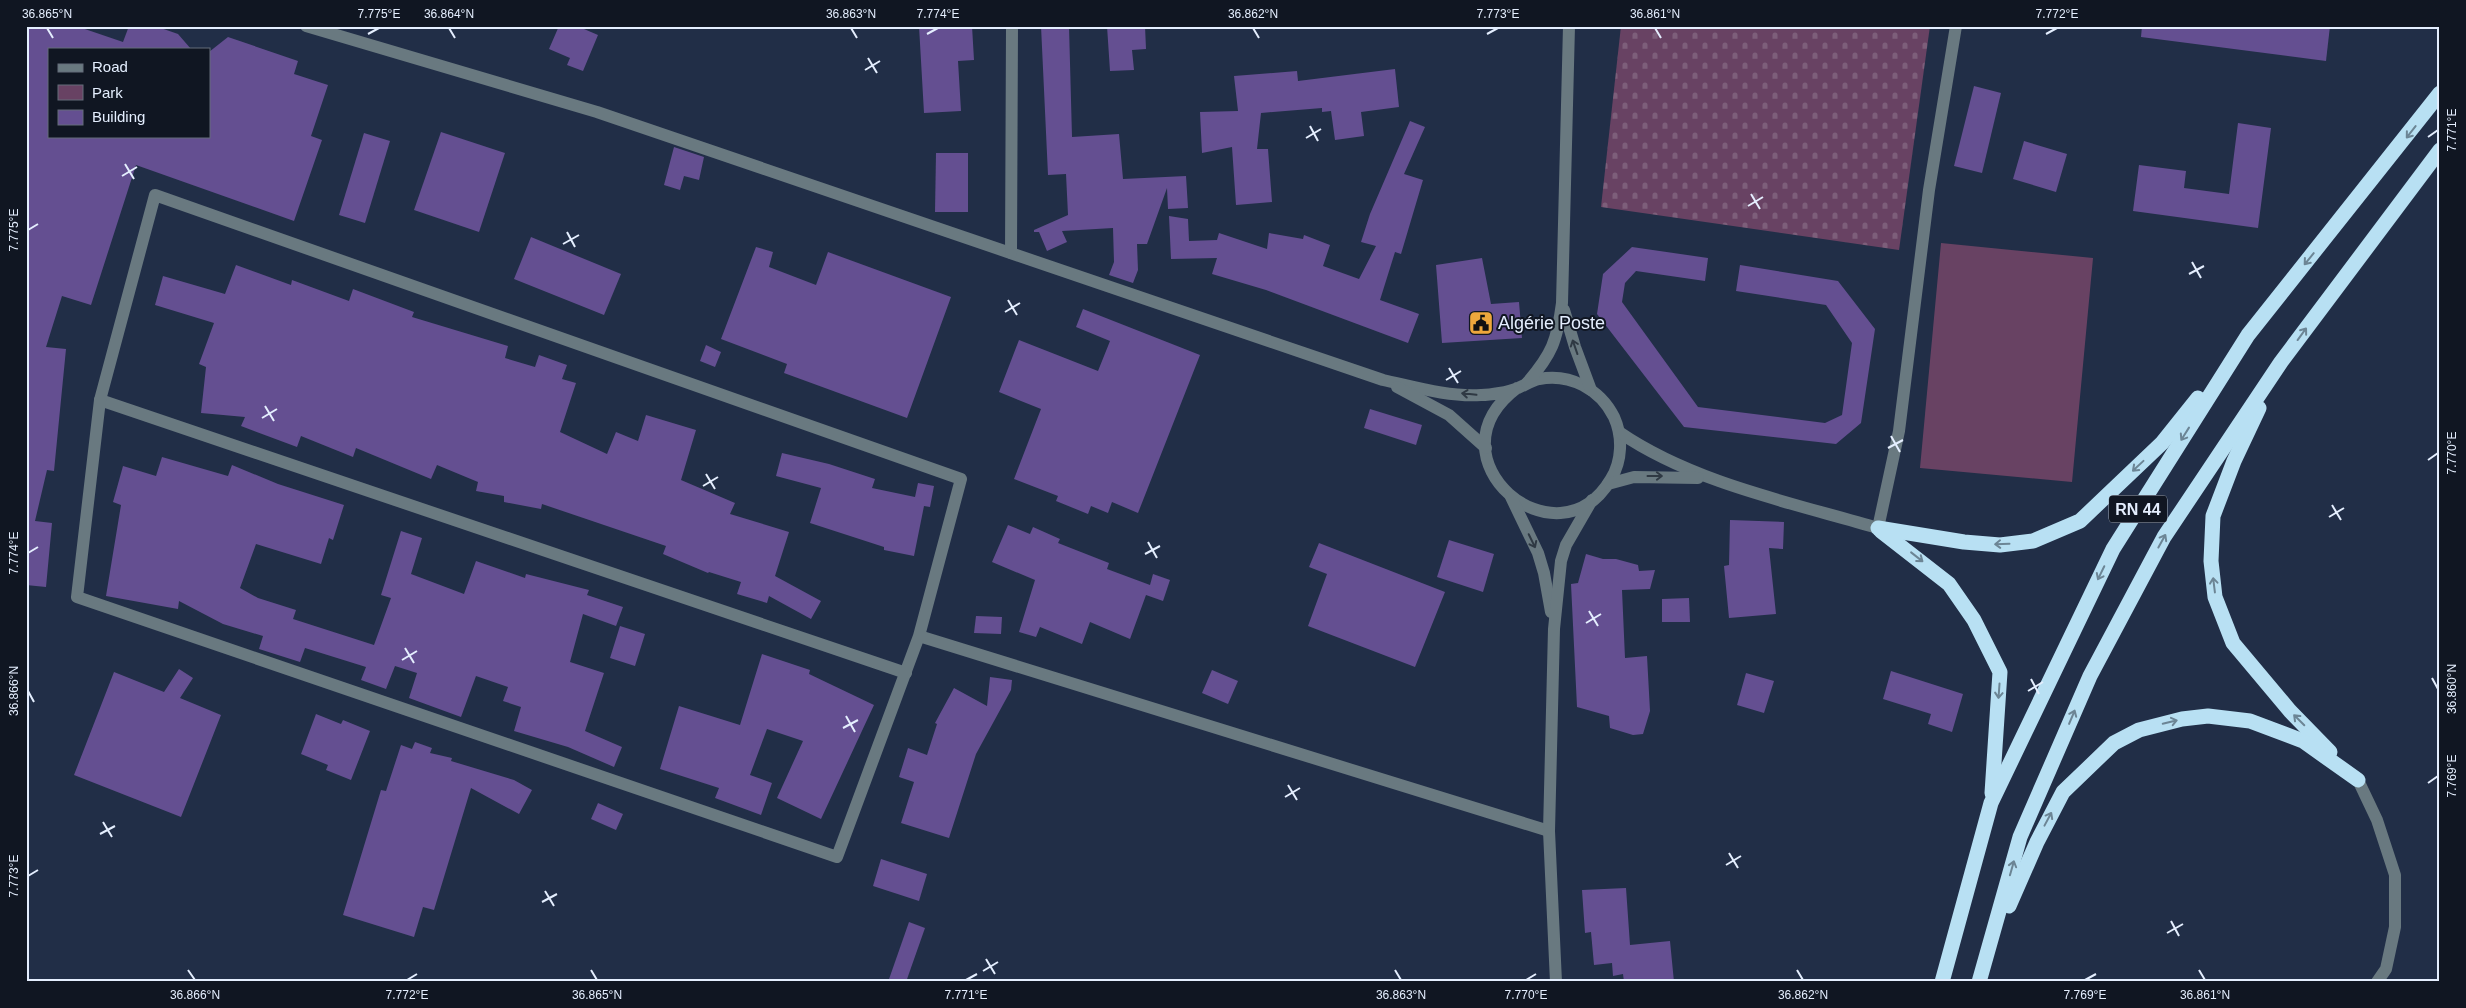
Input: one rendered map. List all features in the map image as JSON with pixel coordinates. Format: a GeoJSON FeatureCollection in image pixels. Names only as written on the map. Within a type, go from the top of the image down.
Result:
{"type":"FeatureCollection","features":[{"type":"Feature","properties":{"kind":"highway","name":"RN 44"},"geometry":{"type":"LineString","coordinates":[[1942,982],[1991,803],[2113,549],[2248,335],[2440,93]]}},
{"type":"Feature","properties":{"kind":"highway","name":"RN 44"},"geometry":{"type":"LineString","coordinates":[[1979,982],[2020,837],[2090,676],[2164,536],[2281,362],[2440,150]]}},
{"type":"Feature","properties":{"kind":"highway"},"geometry":{"type":"LineString","coordinates":[[1878,528],[1964,542],[2000,544],[2033,541],[2080,521],[2162,443],[2248,335]]}},
{"type":"Feature","properties":{"kind":"highway"},"geometry":{"type":"LineString","coordinates":[[2281,362],[2234,461],[2213,516],[2211,561],[2215,597],[2233,643],[2290,711],[2358,780]]}},
{"type":"Feature","properties":{"kind":"highway"},"geometry":{"type":"LineString","coordinates":[[1878,528],[1949,584],[1974,620],[2000,672],[1991,803]]}},
{"type":"Feature","properties":{"kind":"highway"},"geometry":{"type":"LineString","coordinates":[[1985,960],[2037,842],[2063,792],[2114,743],[2139,730],[2182,719],[2208,716],[2250,721],[2303,741],[2358,780]]}},
{"type":"Feature","properties":{"kind":"street"},"geometry":{"type":"LineString","coordinates":[[306,26],[597,112],[1383,380],[1431,391],[1481,396],[1549,378],[1571,380],[1592,390],[1609,408],[1619,432],[1617,465],[1608,484],[1592,500],[1566,545],[1561,561],[1554,629],[1549,831],[1556,982]]}},
{"type":"Feature","properties":{"kind":"street"},"geometry":{"type":"LineString","coordinates":[[1011,253],[1012,26]]}},
{"type":"Feature","properties":{"kind":"street"},"geometry":{"type":"LineString","coordinates":[[1554,629],[1542,566],[1511,497],[1493,476],[1486,448],[1486,436],[1493,414],[1507,395],[1522,386],[1547,359],[1558,332],[1562,304],[1569,26]]}},
{"type":"Feature","properties":{"kind":"street"},"geometry":{"type":"LineString","coordinates":[[1619,432],[1662,459],[1715,480],[1878,528],[1899,431],[1929,190],[1956,26]]}},
{"type":"Feature","properties":{"kind":"street"},"geometry":{"type":"LineString","coordinates":[[155,195],[961,479],[919,636],[838,857],[77,596],[100,400],[155,195]]}},
{"type":"Feature","properties":{"kind":"street"},"geometry":{"type":"LineString","coordinates":[[1562,304],[1575,347],[1592,390]]}},
{"type":"Feature","properties":{"kind":"street"},"geometry":{"type":"LineString","coordinates":[[1383,380],[1449,415],[1486,448]]}},
{"type":"Feature","properties":{"kind":"street"},"geometry":{"type":"LineString","coordinates":[[100,400],[906,672]]}},
{"type":"Feature","properties":{"kind":"street"},"geometry":{"type":"LineString","coordinates":[[1608,484],[1634,477],[1656,476],[1715,480]]}},
{"type":"Feature","properties":{"kind":"street"},"geometry":{"type":"LineString","coordinates":[[1511,497],[1529,508],[1551,512],[1573,509],[1592,500]]}},
{"type":"Feature","properties":{"kind":"street"},"geometry":{"type":"LineString","coordinates":[[919,636],[1549,831]]}},
{"type":"Feature","properties":{"kind":"street"},"geometry":{"type":"LineString","coordinates":[[2358,780],[2378,820],[2395,875],[2395,927],[2386,969],[2377,982]]}},
{"type":"Feature","properties":{"kind":"green space"},"geometry":{"type":"Polygon","coordinates":[[[1621,26],[1930,26],[1899,250],[1601,207],[1621,26]]]}},
{"type":"Feature","properties":{"kind":"green space"},"geometry":{"type":"Polygon","coordinates":[[[1941,243],[2093,258],[2072,482],[1920,468],[1941,243]]]}},
{"type":"Feature","properties":{"kind":"building"},"geometry":{"type":"Polygon","coordinates":[[[26,26],[76,26],[123,42],[129,26],[155,26],[178,34],[190,48],[48,48],[48,138],[210,138],[210,51],[228,37],[298,61],[294,74],[328,85],[311,136],[322,140],[294,221],[136,165],[91,305],[62,296],[46,347],[66,349],[54,471],[47,470],[35,521],[52,523],[46,587],[26,585],[26,26]]]}},
{"type":"Feature","properties":{"kind":"building"},"geometry":{"type":"Polygon","coordinates":[[[559,26],[577,26],[598,35],[583,71],[567,65],[570,58],[549,49],[559,26]]]}},
{"type":"Feature","properties":{"kind":"building"},"geometry":{"type":"Polygon","coordinates":[[[919,26],[972,26],[974,60],[958,61],[961,111],[924,113],[919,26]]]}},
{"type":"Feature","properties":{"kind":"building"},"geometry":{"type":"Polygon","coordinates":[[[1041,26],[1069,26],[1072,137],[1119,134],[1123,179],[1186,176],[1188,208],[1168,209],[1167,188],[1147,244],[1137,244],[1138,270],[1133,283],[1109,275],[1114,262],[1113,228],[1062,231],[1067,242],[1047,251],[1039,232],[1034,232],[1034,230],[1068,215],[1066,174],[1048,175],[1041,26]]]}},
{"type":"Feature","properties":{"kind":"building"},"geometry":{"type":"Polygon","coordinates":[[[1107,26],[1145,26],[1146,49],[1132,50],[1134,70],[1110,71],[1107,26]]]}},
{"type":"Feature","properties":{"kind":"building"},"geometry":{"type":"Polygon","coordinates":[[[2142,26],[2330,26],[2326,61],[2141,37],[2142,26]]]}},
{"type":"Feature","properties":{"kind":"building"},"geometry":{"type":"Polygon","coordinates":[[[1395,69],[1399,107],[1361,112],[1364,136],[1335,140],[1331,111],[1322,112],[1322,108],[1261,113],[1257,149],[1268,149],[1272,202],[1236,205],[1232,147],[1202,153],[1200,112],[1238,111],[1234,76],[1297,71],[1298,81],[1395,69]]]}},
{"type":"Feature","properties":{"kind":"building"},"geometry":{"type":"Polygon","coordinates":[[[1974,86],[2001,93],[1982,173],[1954,166],[1974,86]]]}},
{"type":"Feature","properties":{"kind":"building"},"geometry":{"type":"Polygon","coordinates":[[[1410,121],[1425,127],[1404,174],[1423,180],[1401,254],[1395,252],[1380,300],[1419,314],[1408,343],[1266,290],[1212,274],[1217,258],[1171,259],[1169,216],[1188,219],[1189,241],[1217,240],[1219,233],[1267,249],[1269,233],[1303,239],[1304,235],[1330,245],[1323,266],[1359,279],[1376,246],[1361,242],[1370,214],[1410,121]]]}},
{"type":"Feature","properties":{"kind":"building"},"geometry":{"type":"Polygon","coordinates":[[[2238,123],[2271,128],[2258,228],[2133,211],[2139,165],[2186,171],[2184,188],[2229,194],[2238,123]]]}},
{"type":"Feature","properties":{"kind":"building"},"geometry":{"type":"Polygon","coordinates":[[[441,132],[505,153],[479,232],[414,210],[441,132]]]}},
{"type":"Feature","properties":{"kind":"building"},"geometry":{"type":"Polygon","coordinates":[[[364,133],[390,141],[365,223],[339,215],[364,133]]]}},
{"type":"Feature","properties":{"kind":"building"},"geometry":{"type":"Polygon","coordinates":[[[2024,141],[2067,154],[2056,192],[2013,179],[2024,141]]]}},
{"type":"Feature","properties":{"kind":"building"},"geometry":{"type":"Polygon","coordinates":[[[674,147],[704,157],[699,180],[684,176],[680,190],[664,185],[674,147]]]}},
{"type":"Feature","properties":{"kind":"building"},"geometry":{"type":"Polygon","coordinates":[[[936,153],[968,153],[968,212],[935,212],[936,153]]]}},
{"type":"Feature","properties":{"kind":"building"},"geometry":{"type":"Polygon","coordinates":[[[531,237],[621,274],[604,315],[514,279],[531,237]]]}},
{"type":"Feature","properties":{"kind":"building"},"geometry":{"type":"Polygon","coordinates":[[[756,247],[773,252],[769,267],[816,285],[828,252],[951,297],[907,418],[784,373],[787,364],[721,339],[756,247]]]}},
{"type":"Feature","properties":{"kind":"building"},"geometry":{"type":"Polygon","coordinates":[[[1632,247],[1708,258],[1705,281],[1636,271],[1625,283],[1622,302],[1698,407],[1825,423],[1842,415],[1852,343],[1826,305],[1736,291],[1740,265],[1838,281],[1875,329],[1861,423],[1836,444],[1684,427],[1597,314],[1603,274],[1632,247]]]}},
{"type":"Feature","properties":{"kind":"building"},"geometry":{"type":"Polygon","coordinates":[[[1482,258],[1491,304],[1519,302],[1522,338],[1442,343],[1436,265],[1482,258]]]}},
{"type":"Feature","properties":{"kind":"building"},"geometry":{"type":"Polygon","coordinates":[[[236,265],[291,285],[292,280],[349,301],[353,289],[414,312],[412,317],[508,346],[505,358],[535,367],[539,355],[567,365],[562,379],[576,383],[560,432],[607,454],[616,432],[638,441],[646,415],[696,430],[681,480],[735,503],[730,514],[789,532],[775,576],[821,601],[811,619],[769,596],[767,603],[737,594],[741,582],[708,573],[663,554],[666,546],[542,504],[541,509],[504,502],[504,496],[476,491],[478,482],[437,465],[431,479],[356,448],[353,457],[301,436],[297,447],[241,426],[245,417],[201,413],[206,367],[199,364],[214,323],[155,305],[163,276],[225,294],[236,265]]]}},
{"type":"Feature","properties":{"kind":"building"},"geometry":{"type":"Polygon","coordinates":[[[1083,309],[1200,355],[1138,513],[1112,502],[1108,513],[1091,506],[1088,514],[1056,501],[1058,496],[1014,479],[1041,409],[999,392],[1019,340],[1098,371],[1110,341],[1076,327],[1083,309]]]}},
{"type":"Feature","properties":{"kind":"building"},"geometry":{"type":"Polygon","coordinates":[[[706,345],[721,352],[715,367],[700,361],[706,345]]]}},
{"type":"Feature","properties":{"kind":"building"},"geometry":{"type":"Polygon","coordinates":[[[1370,409],[1422,425],[1416,445],[1364,428],[1370,409]]]}},
{"type":"Feature","properties":{"kind":"building"},"geometry":{"type":"Polygon","coordinates":[[[782,453],[829,464],[875,479],[872,488],[915,497],[918,483],[934,486],[930,507],[924,506],[914,556],[884,550],[884,547],[810,523],[821,488],[776,476],[782,453]]]}},
{"type":"Feature","properties":{"kind":"building"},"geometry":{"type":"Polygon","coordinates":[[[162,457],[228,476],[232,465],[278,484],[344,505],[333,540],[329,538],[321,564],[256,544],[240,588],[258,598],[296,610],[293,619],[374,645],[391,598],[381,595],[401,531],[422,538],[411,574],[464,594],[476,561],[525,578],[526,574],[589,590],[587,595],[623,607],[616,626],[583,614],[570,662],[604,673],[585,731],[622,747],[614,767],[568,747],[514,731],[521,707],[503,701],[508,687],[476,676],[461,717],[409,698],[417,673],[395,666],[386,689],[361,680],[366,667],[305,648],[300,662],[259,649],[263,636],[223,624],[179,601],[178,609],[106,596],[121,505],[113,502],[123,466],[156,476],[162,457]]]}},
{"type":"Feature","properties":{"kind":"building"},"geometry":{"type":"Polygon","coordinates":[[[1730,520],[1784,522],[1783,549],[1769,548],[1776,614],[1729,618],[1724,566],[1729,565],[1730,520]]]}},
{"type":"Feature","properties":{"kind":"building"},"geometry":{"type":"Polygon","coordinates":[[[1008,525],[1030,534],[1033,527],[1060,539],[1058,543],[1109,563],[1107,569],[1150,585],[1153,574],[1170,580],[1163,601],[1146,595],[1130,639],[1090,622],[1082,644],[1040,627],[1036,637],[1019,632],[1035,580],[992,562],[1008,525]]]}},
{"type":"Feature","properties":{"kind":"building"},"geometry":{"type":"Polygon","coordinates":[[[1449,540],[1494,554],[1483,592],[1437,577],[1449,540]]]}},
{"type":"Feature","properties":{"kind":"building"},"geometry":{"type":"Polygon","coordinates":[[[1319,543],[1445,592],[1415,667],[1308,626],[1327,574],[1309,567],[1319,543]]]}},
{"type":"Feature","properties":{"kind":"building"},"geometry":{"type":"Polygon","coordinates":[[[1586,554],[1638,565],[1639,571],[1655,570],[1650,589],[1622,590],[1625,658],[1647,656],[1650,711],[1643,734],[1633,735],[1610,728],[1609,716],[1577,707],[1571,584],[1578,583],[1586,554]]]}},
{"type":"Feature","properties":{"kind":"building"},"geometry":{"type":"Polygon","coordinates":[[[1689,598],[1690,622],[1662,622],[1662,599],[1689,598]]]}},
{"type":"Feature","properties":{"kind":"building"},"geometry":{"type":"Polygon","coordinates":[[[976,616],[1002,617],[1001,634],[974,633],[976,616]]]}},
{"type":"Feature","properties":{"kind":"building"},"geometry":{"type":"Polygon","coordinates":[[[620,626],[645,634],[635,666],[610,658],[620,626]]]}},
{"type":"Feature","properties":{"kind":"building"},"geometry":{"type":"Polygon","coordinates":[[[762,654],[810,670],[809,674],[874,705],[821,819],[777,798],[803,741],[767,729],[750,775],[772,783],[761,815],[715,798],[719,788],[660,769],[679,706],[740,725],[762,654]]]}},
{"type":"Feature","properties":{"kind":"building"},"geometry":{"type":"Polygon","coordinates":[[[179,669],[193,678],[180,698],[221,715],[181,817],[74,775],[114,672],[164,692],[179,669]]]}},
{"type":"Feature","properties":{"kind":"building"},"geometry":{"type":"Polygon","coordinates":[[[1212,670],[1238,681],[1228,704],[1202,693],[1212,670]]]}},
{"type":"Feature","properties":{"kind":"building"},"geometry":{"type":"Polygon","coordinates":[[[1891,671],[1963,694],[1952,732],[1928,724],[1931,714],[1883,699],[1891,671]]]}},
{"type":"Feature","properties":{"kind":"building"},"geometry":{"type":"Polygon","coordinates":[[[1746,673],[1774,681],[1764,713],[1737,705],[1746,673]]]}},
{"type":"Feature","properties":{"kind":"building"},"geometry":{"type":"Polygon","coordinates":[[[990,677],[1012,680],[1011,690],[976,754],[949,838],[901,823],[914,782],[899,777],[908,748],[927,755],[937,724],[935,723],[954,688],[987,706],[990,677]]]}},
{"type":"Feature","properties":{"kind":"building"},"geometry":{"type":"Polygon","coordinates":[[[316,714],[341,724],[343,720],[370,731],[351,780],[326,770],[328,765],[301,754],[316,714]]]}},
{"type":"Feature","properties":{"kind":"building"},"geometry":{"type":"Polygon","coordinates":[[[415,742],[432,748],[430,753],[452,758],[451,761],[514,780],[532,790],[519,814],[471,788],[434,910],[423,907],[414,937],[343,915],[381,790],[386,791],[401,745],[412,749],[415,742]]]}},
{"type":"Feature","properties":{"kind":"building"},"geometry":{"type":"Polygon","coordinates":[[[598,803],[623,814],[616,830],[591,819],[598,803]]]}},
{"type":"Feature","properties":{"kind":"building"},"geometry":{"type":"Polygon","coordinates":[[[881,859],[927,874],[919,901],[873,886],[881,859]]]}},
{"type":"Feature","properties":{"kind":"building"},"geometry":{"type":"Polygon","coordinates":[[[1626,888],[1630,945],[1670,941],[1674,982],[1624,982],[1623,974],[1613,976],[1612,963],[1594,965],[1591,932],[1585,933],[1582,890],[1626,888]]]}},
{"type":"Feature","properties":{"kind":"building"},"geometry":{"type":"Polygon","coordinates":[[[909,922],[925,928],[906,982],[888,982],[909,922]]]}},
{"type":"Feature","properties":{"kind":"place","name":"Algérie Poste"},"geometry":{"type":"Point","coordinates":[1481,323]}}]}
